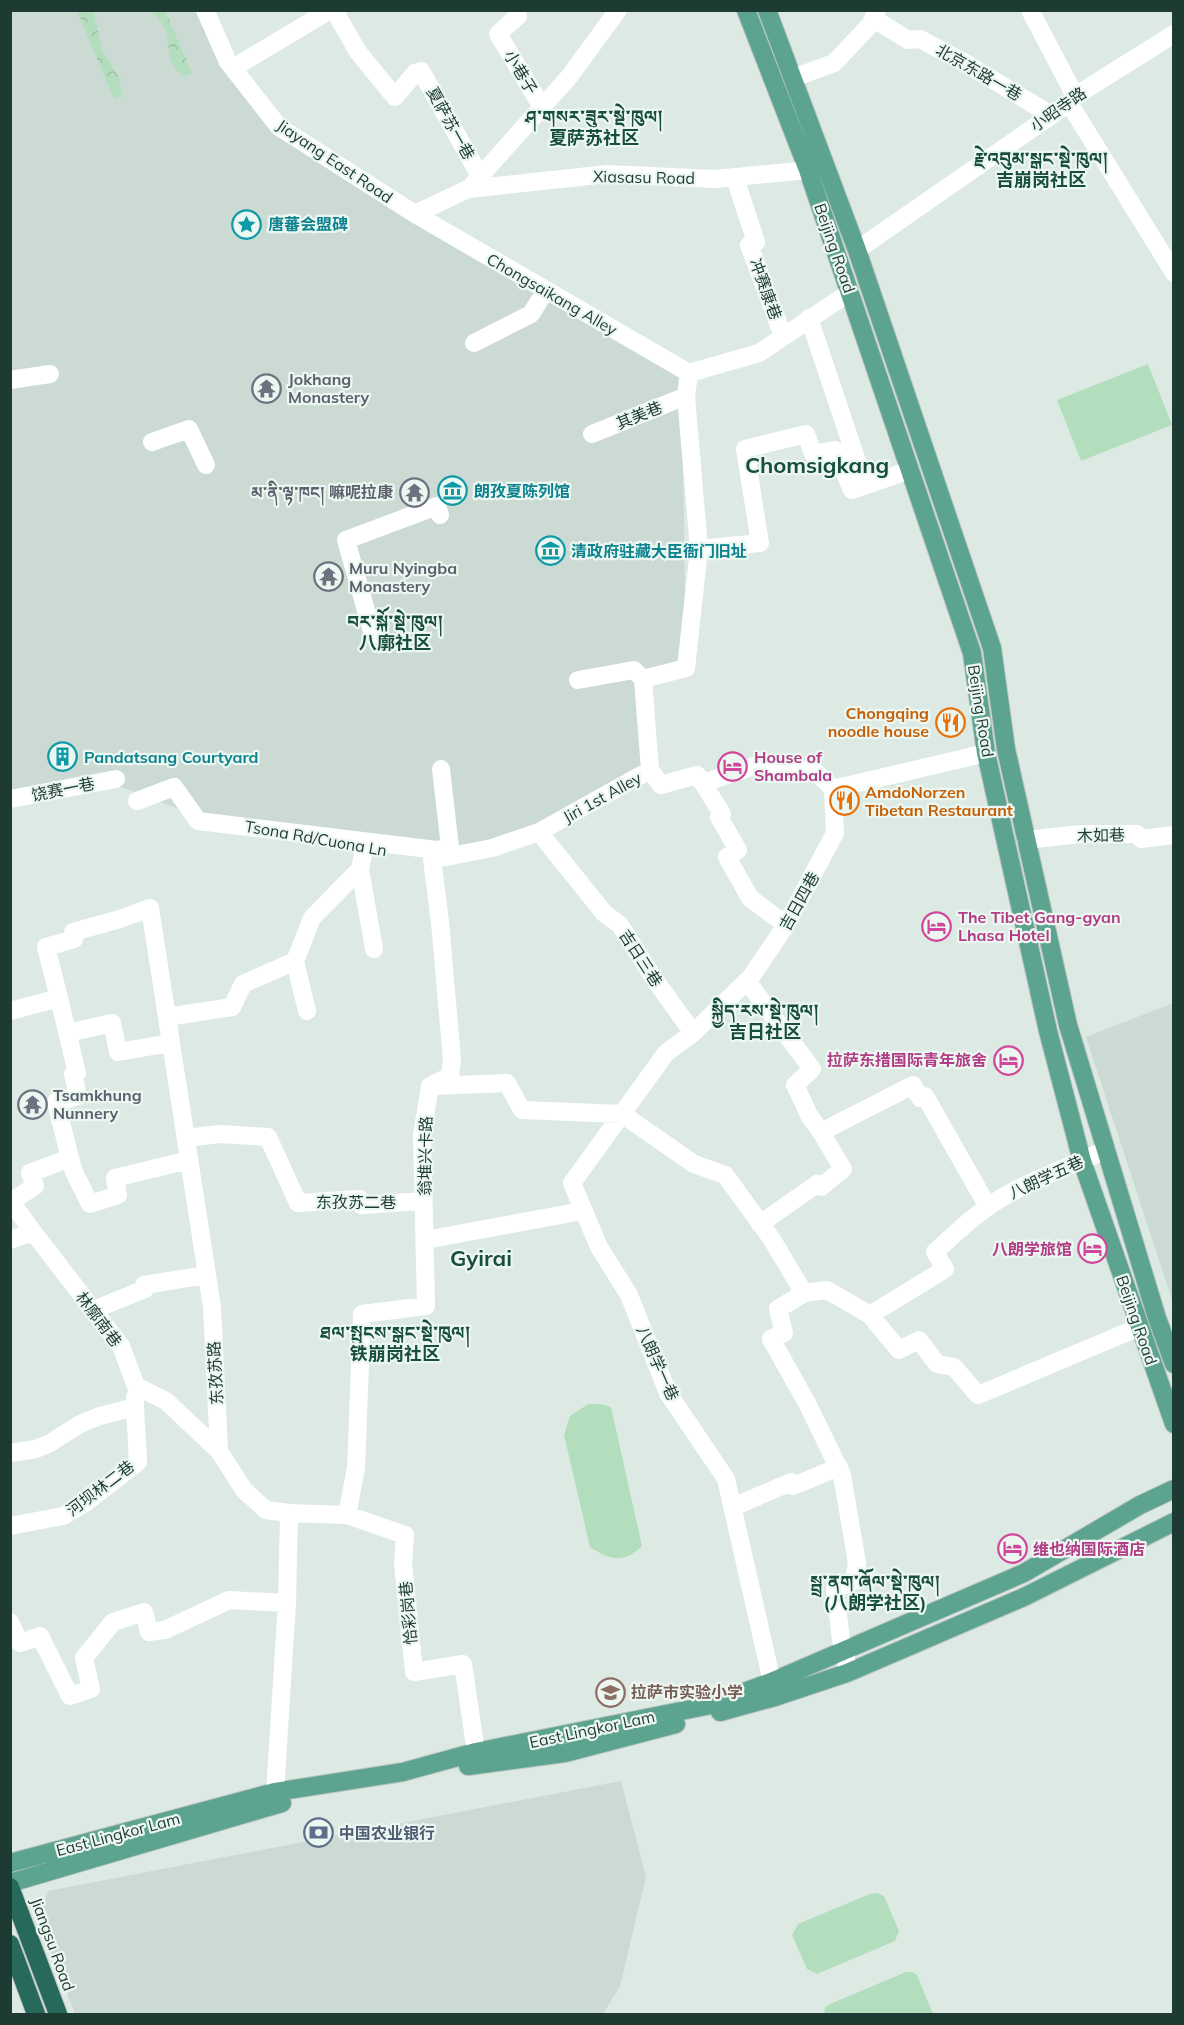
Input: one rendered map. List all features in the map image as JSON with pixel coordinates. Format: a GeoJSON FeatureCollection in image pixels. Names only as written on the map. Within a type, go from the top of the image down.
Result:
{"type":"FeatureCollection","features":[{"type":"Feature","properties":{"kind":"highway","name":"Jiangsu Road"},"geometry":{"type":"LineString","coordinates":[[10,1885],[58,2014]]}},
{"type":"Feature","properties":{"kind":"highway"},"geometry":{"type":"LineString","coordinates":[[10,1944],[36,2014]]}},
{"type":"Feature","properties":{"kind":"main road","name":"Beijing Road"},"geometry":{"type":"LineString","coordinates":[[746,10],[808,170],[972,653],[986,753],[1048,1030],[1082,1161],[1173,1424]]}},
{"type":"Feature","properties":{"kind":"main road","name":"Beijing Road"},"geometry":{"type":"LineString","coordinates":[[767,10],[857,250],[992,648],[1006,749],[1068,1025],[1173,1364]]}},
{"type":"Feature","properties":{"kind":"main road","name":"East Lingkor Lam"},"geometry":{"type":"LineString","coordinates":[[10,1885],[276,1798],[480,1764],[565,1753],[773,1689],[844,1650],[1024,1573],[1140,1505],[1173,1489]]}},
{"type":"Feature","properties":{"kind":"main road","name":"East Lingkor Lam"},"geometry":{"type":"LineString","coordinates":[[10,1863],[276,1798],[404,1772],[476,1752],[706,1706],[847,1673],[1024,1597],[1173,1522]]}},
{"type":"Feature","properties":{"kind":"street","name":"Jiayang East Road"},"geometry":{"type":"LineString","coordinates":[[205,10],[228,62],[279,127],[415,214]]}},
{"type":"Feature","properties":{"kind":"street"},"geometry":{"type":"LineString","coordinates":[[233,68],[332,10]]}},
{"type":"Feature","properties":{"kind":"street","name":"夏萨苏一巷"},"geometry":{"type":"LineString","coordinates":[[332,10],[358,52],[395,97],[415,73],[421,70],[474,183]]}},
{"type":"Feature","properties":{"kind":"street","name":"小巷子"},"geometry":{"type":"LineString","coordinates":[[516,10],[518,16],[498,34],[542,107]]}},
{"type":"Feature","properties":{"kind":"street"},"geometry":{"type":"LineString","coordinates":[[474,183],[569,77],[618,10]]}},
{"type":"Feature","properties":{"kind":"street"},"geometry":{"type":"LineString","coordinates":[[1030,10],[1072,100],[1173,273]]}},
{"type":"Feature","properties":{"kind":"street"},"geometry":{"type":"LineString","coordinates":[[793,78],[834,63],[876,15]]}},
{"type":"Feature","properties":{"kind":"street","name":"北京东路一巷"},"geometry":{"type":"LineString","coordinates":[[876,15],[908,40],[920,39],[981,71],[1050,115]]}},
{"type":"Feature","properties":{"kind":"street","name":"小昭寺路"},"geometry":{"type":"LineString","coordinates":[[857,250],[1050,115],[1173,34]]}},
{"type":"Feature","properties":{"kind":"street","name":"Xiasasu Road"},"geometry":{"type":"LineString","coordinates":[[415,214],[474,183],[607,174],[715,179],[808,170]]}},
{"type":"Feature","properties":{"kind":"street","name":"冲赛康巷"},"geometry":{"type":"LineString","coordinates":[[735,178],[756,242],[749,245],[783,336]]}},
{"type":"Feature","properties":{"kind":"street","name":"Chongsaikang Alley"},"geometry":{"type":"LineString","coordinates":[[415,214],[689,373]]}},
{"type":"Feature","properties":{"kind":"street"},"geometry":{"type":"LineString","coordinates":[[474,343],[531,314],[546,290]]}},
{"type":"Feature","properties":{"kind":"street"},"geometry":{"type":"LineString","coordinates":[[578,680],[634,670],[643,679],[686,668],[699,549],[686,396],[689,373],[759,352],[850,292]]}},
{"type":"Feature","properties":{"kind":"street"},"geometry":{"type":"LineString","coordinates":[[809,318],[866,485]]}},
{"type":"Feature","properties":{"kind":"street"},"geometry":{"type":"LineString","coordinates":[[10,380],[50,374]]}},
{"type":"Feature","properties":{"kind":"street","name":"其美巷"},"geometry":{"type":"LineString","coordinates":[[592,434],[686,396]]}},
{"type":"Feature","properties":{"kind":"street"},"geometry":{"type":"LineString","coordinates":[[152,442],[189,429],[206,465]]}},
{"type":"Feature","properties":{"kind":"street"},"geometry":{"type":"LineString","coordinates":[[699,549],[760,543],[745,449],[806,434],[813,454],[836,450],[852,490],[910,470]]}},
{"type":"Feature","properties":{"kind":"street"},"geometry":{"type":"LineString","coordinates":[[373,635],[346,540],[437,506],[441,515]]}},
{"type":"Feature","properties":{"kind":"street","name":"Jiri 1st Alley"},"geometry":{"type":"LineString","coordinates":[[444,854],[492,848],[540,832],[650,770],[643,679]]}},
{"type":"Feature","properties":{"kind":"street"},"geometry":{"type":"LineString","coordinates":[[703,783],[764,763],[817,772],[833,789],[986,753]]}},
{"type":"Feature","properties":{"kind":"street"},"geometry":{"type":"LineString","coordinates":[[430,1086],[450,1076],[452,1059],[440,922],[444,854],[441,769]]}},
{"type":"Feature","properties":{"kind":"street"},"geometry":{"type":"LineString","coordinates":[[650,770],[661,784],[697,775],[722,814],[718,817],[738,850],[727,857],[750,898],[786,925]]}},
{"type":"Feature","properties":{"kind":"street","name":"饶赛一巷"},"geometry":{"type":"LineString","coordinates":[[10,799],[116,779]]}},
{"type":"Feature","properties":{"kind":"street"},"geometry":{"type":"LineString","coordinates":[[137,801],[174,787],[198,821],[437,850],[444,854]]}},
{"type":"Feature","properties":{"kind":"street","name":"吉日四巷"},"geometry":{"type":"LineString","coordinates":[[622,1114],[666,1053],[693,1033],[747,981],[786,925],[836,833],[833,789]]}},
{"type":"Feature","properties":{"kind":"street","name":"Tsona Rd/Cuona Ln"},"geometry":{"type":"LineString","coordinates":[[199,818],[365,845],[444,854]]}},
{"type":"Feature","properties":{"kind":"street","name":"吉日三巷"},"geometry":{"type":"LineString","coordinates":[[540,832],[604,914],[620,925],[655,980],[693,1033]]}},
{"type":"Feature","properties":{"kind":"street","name":"木如巷"},"geometry":{"type":"LineString","coordinates":[[1026,840],[1081,834],[1137,834],[1141,839],[1173,835]]}},
{"type":"Feature","properties":{"kind":"street"},"geometry":{"type":"LineString","coordinates":[[365,845],[360,869],[374,949]]}},
{"type":"Feature","properties":{"kind":"street"},"geometry":{"type":"LineString","coordinates":[[308,1011],[296,961],[312,918],[360,869]]}},
{"type":"Feature","properties":{"kind":"street","name":"东孜苏路"},"geometry":{"type":"LineString","coordinates":[[59,998],[46,947],[74,939],[73,932],[150,908],[212,1307],[219,1451],[244,1490],[266,1510],[290,1513]]}},
{"type":"Feature","properties":{"kind":"street"},"geometry":{"type":"LineString","coordinates":[[167,1017],[232,1007],[243,984],[296,961]]}},
{"type":"Feature","properties":{"kind":"street"},"geometry":{"type":"LineString","coordinates":[[747,981],[812,1069],[795,1085],[809,1115],[843,1169],[821,1187],[817,1184],[760,1224]]}},
{"type":"Feature","properties":{"kind":"street"},"geometry":{"type":"LineString","coordinates":[[10,1011],[59,998],[77,1073],[73,1074],[78,1096],[56,1102],[74,1172],[90,1204],[118,1195],[115,1178],[189,1160]]}},
{"type":"Feature","properties":{"kind":"street"},"geometry":{"type":"LineString","coordinates":[[68,1033],[112,1023],[118,1052],[171,1043]]}},
{"type":"Feature","properties":{"kind":"street"},"geometry":{"type":"LineString","coordinates":[[430,1086],[507,1083],[522,1110],[622,1114],[694,1164],[725,1175],[760,1224],[804,1293]]}},
{"type":"Feature","properties":{"kind":"street"},"geometry":{"type":"LineString","coordinates":[[821,1132],[912,1085],[920,1098],[925,1096],[988,1207]]}},
{"type":"Feature","properties":{"kind":"street","name":"翁堆兴卡路"},"geometry":{"type":"LineString","coordinates":[[347,1515],[356,1468],[362,1314],[426,1306],[422,1136],[430,1086]]}},
{"type":"Feature","properties":{"kind":"street","name":"八朗学一巷"},"geometry":{"type":"LineString","coordinates":[[622,1114],[572,1183],[598,1247],[629,1295],[668,1393],[726,1479],[773,1689]]}},
{"type":"Feature","properties":{"kind":"street","name":"东孜苏二巷"},"geometry":{"type":"LineString","coordinates":[[186,1138],[220,1134],[268,1137],[298,1203],[359,1199],[361,1205],[424,1201]]}},
{"type":"Feature","properties":{"kind":"street","name":"八朗学五巷"},"geometry":{"type":"LineString","coordinates":[[870,1315],[945,1269],[935,1252],[988,1207],[1011,1192],[1106,1150]]}},
{"type":"Feature","properties":{"kind":"street"},"geometry":{"type":"LineString","coordinates":[[11,1201],[35,1186],[30,1173],[70,1158]]}},
{"type":"Feature","properties":{"kind":"street","name":"林廓南巷"},"geometry":{"type":"LineString","coordinates":[[11,1201],[121,1346],[136,1386]]}},
{"type":"Feature","properties":{"kind":"street"},"geometry":{"type":"LineString","coordinates":[[425,1240],[582,1211]]}},
{"type":"Feature","properties":{"kind":"street"},"geometry":{"type":"LineString","coordinates":[[10,1240],[33,1232]]}},
{"type":"Feature","properties":{"kind":"street"},"geometry":{"type":"LineString","coordinates":[[93,1310],[145,1289],[144,1285],[206,1275]]}},
{"type":"Feature","properties":{"kind":"street"},"geometry":{"type":"LineString","coordinates":[[847,1673],[835,1588],[854,1581],[857,1563],[842,1475],[807,1403],[771,1339],[784,1333],[778,1310],[804,1293],[827,1290],[870,1315],[899,1350],[919,1340],[937,1364],[954,1367],[978,1395],[1130,1331],[1138,1324]]}},
{"type":"Feature","properties":{"kind":"street"},"geometry":{"type":"LineString","coordinates":[[10,1453],[36,1449],[80,1424],[135,1407],[136,1386],[166,1401],[219,1451]]}},
{"type":"Feature","properties":{"kind":"street","name":"河坝林二巷"},"geometry":{"type":"LineString","coordinates":[[10,1526],[63,1516],[88,1501],[138,1462],[135,1407]]}},
{"type":"Feature","properties":{"kind":"street"},"geometry":{"type":"LineString","coordinates":[[733,1507],[791,1482],[793,1486],[839,1467]]}},
{"type":"Feature","properties":{"kind":"street"},"geometry":{"type":"LineString","coordinates":[[276,1798],[290,1513]]}},
{"type":"Feature","properties":{"kind":"street","name":"恰彩岗巷"},"geometry":{"type":"LineString","coordinates":[[290,1513],[347,1515],[405,1535],[404,1563],[414,1671],[463,1664],[476,1752]]}},
{"type":"Feature","properties":{"kind":"street"},"geometry":{"type":"LineString","coordinates":[[10,1622],[20,1643],[40,1636],[70,1696],[91,1689],[84,1658],[113,1622],[144,1612],[149,1632],[165,1630],[229,1600],[287,1603]]}},
{"type":"Feature","properties":{"kind":"shaded area"},"geometry":{"type":"Polygon","coordinates":[[[11,11],[205,11],[270,115],[682,377],[686,668],[643,679],[650,770],[539,832],[432,859],[205,819],[106,781],[11,799],[11,11]]]}},
{"type":"Feature","properties":{"kind":"shaded area"},"geometry":{"type":"Polygon","coordinates":[[[1173,1003],[1173,1303],[1086,1037],[1173,1003]]]}},
{"type":"Feature","properties":{"kind":"shaded area"},"geometry":{"type":"Polygon","coordinates":[[[621,1781],[646,1877],[620,1986],[603,2014],[75,2014],[39,1919],[48,1891],[621,1781]]]}},
{"type":"Feature","properties":{"kind":"green space"},"geometry":{"type":"Polygon","coordinates":[[[77,11],[91,11],[94,14],[102,50],[120,79],[121,96],[114,99],[77,11]]]}},
{"type":"Feature","properties":{"kind":"green space"},"geometry":{"type":"Polygon","coordinates":[[[151,11],[165,11],[192,73],[184,76],[174,67],[165,29],[151,11]]]}},
{"type":"Feature","properties":{"kind":"green space"},"geometry":{"type":"Polygon","coordinates":[[[1148,364],[1172,425],[1081,461],[1057,400],[1148,364]]]}},
{"type":"Feature","properties":{"kind":"green space"},"geometry":{"type":"Polygon","coordinates":[[[588,1404],[611,1407],[642,1546],[623,1558],[604,1555],[590,1547],[564,1435],[570,1416],[588,1404]]]}},
{"type":"Feature","properties":{"kind":"green space"},"geometry":{"type":"Polygon","coordinates":[[[877,1893],[884,1896],[899,1931],[895,1941],[817,1974],[807,1969],[792,1935],[798,1924],[877,1893]]]}},
{"type":"Feature","properties":{"kind":"green space"},"geometry":{"type":"Polygon","coordinates":[[[906,1972],[917,1975],[933,2014],[824,2014],[825,2007],[830,2004],[906,1972]]]}},
{"type":"Feature","properties":{"kind":"place","name":"唐蕃会盟碑"},"geometry":{"type":"Point","coordinates":[247,224]}},
{"type":"Feature","properties":{"kind":"place","name":"Jokhang Monastery"},"geometry":{"type":"Point","coordinates":[267,388]}},
{"type":"Feature","properties":{"kind":"place","name":"朗孜夏陈列馆"},"geometry":{"type":"Point","coordinates":[453,491]}},
{"type":"Feature","properties":{"kind":"place","name":"མ་ནི་ལྟ་ཁང། 嘛呢拉康"},"geometry":{"type":"Point","coordinates":[414,492]}},
{"type":"Feature","properties":{"kind":"place","name":"清政府驻藏大臣衙门旧址"},"geometry":{"type":"Point","coordinates":[550,551]}},
{"type":"Feature","properties":{"kind":"place","name":"Muru Nyingba Monastery"},"geometry":{"type":"Point","coordinates":[328,577]}},
{"type":"Feature","properties":{"kind":"place","name":"Chongqing noodle house"},"geometry":{"type":"Point","coordinates":[950,722]}},
{"type":"Feature","properties":{"kind":"place","name":"Pandatsang Courtyard"},"geometry":{"type":"Point","coordinates":[63,757]}},
{"type":"Feature","properties":{"kind":"place","name":"House of Shambala"},"geometry":{"type":"Point","coordinates":[733,766]}},
{"type":"Feature","properties":{"kind":"place","name":"AmdoNorzen Tibetan Restaurant"},"geometry":{"type":"Point","coordinates":[844,801]}},
{"type":"Feature","properties":{"kind":"place","name":"The Tibet Gang-gyan Lhasa Hotel"},"geometry":{"type":"Point","coordinates":[937,926]}},
{"type":"Feature","properties":{"kind":"place","name":"拉萨东措国际青年旅舍"},"geometry":{"type":"Point","coordinates":[1008,1060]}},
{"type":"Feature","properties":{"kind":"place","name":"Tsamkhung Nunnery"},"geometry":{"type":"Point","coordinates":[32,1104]}},
{"type":"Feature","properties":{"kind":"place","name":"八朗学旅馆"},"geometry":{"type":"Point","coordinates":[1093,1249]}},
{"type":"Feature","properties":{"kind":"place","name":"维也纳国际酒店"},"geometry":{"type":"Point","coordinates":[1012,1549]}},
{"type":"Feature","properties":{"kind":"place","name":"拉萨市实验小学"},"geometry":{"type":"Point","coordinates":[610,1692]}},
{"type":"Feature","properties":{"kind":"place","name":"中国农业银行"},"geometry":{"type":"Point","coordinates":[318,1833]}},
{"type":"Feature","properties":{"kind":"district","name":"ཤ་གསར་ཟུར་སྡེ་ཁུལ། 夏萨苏社区"},"geometry":{"type":"Point","coordinates":[594,126]}},
{"type":"Feature","properties":{"kind":"district","name":"རྗེ་འབུམ་སྒང་སྡེ་ཁུལ། 吉崩岗社区"},"geometry":{"type":"Point","coordinates":[1041,168]}},
{"type":"Feature","properties":{"kind":"district","name":"Chomsigkang"},"geometry":{"type":"Point","coordinates":[817,465]}},
{"type":"Feature","properties":{"kind":"district","name":"བར་སྐོ་སྡེ་ཁུལ། 八廓社区"},"geometry":{"type":"Point","coordinates":[395,631]}},
{"type":"Feature","properties":{"kind":"district","name":"སྐྱིད་རས་སྡེ་ཁུལ། 吉日社区"},"geometry":{"type":"Point","coordinates":[765,1020]}},
{"type":"Feature","properties":{"kind":"district","name":"Gyirai"},"geometry":{"type":"Point","coordinates":[481,1258]}},
{"type":"Feature","properties":{"kind":"district","name":"ཐལ་སྤུངས་སྒང་སྡེ་ཁུལ། 铁崩岗社区"},"geometry":{"type":"Point","coordinates":[395,1342]}},
{"type":"Feature","properties":{"kind":"district","name":"སྦྲ་ནག་ཞོལ་སྡེ་ཁུལ། (八朗学社区)"},"geometry":{"type":"Point","coordinates":[875,1591]}}]}
